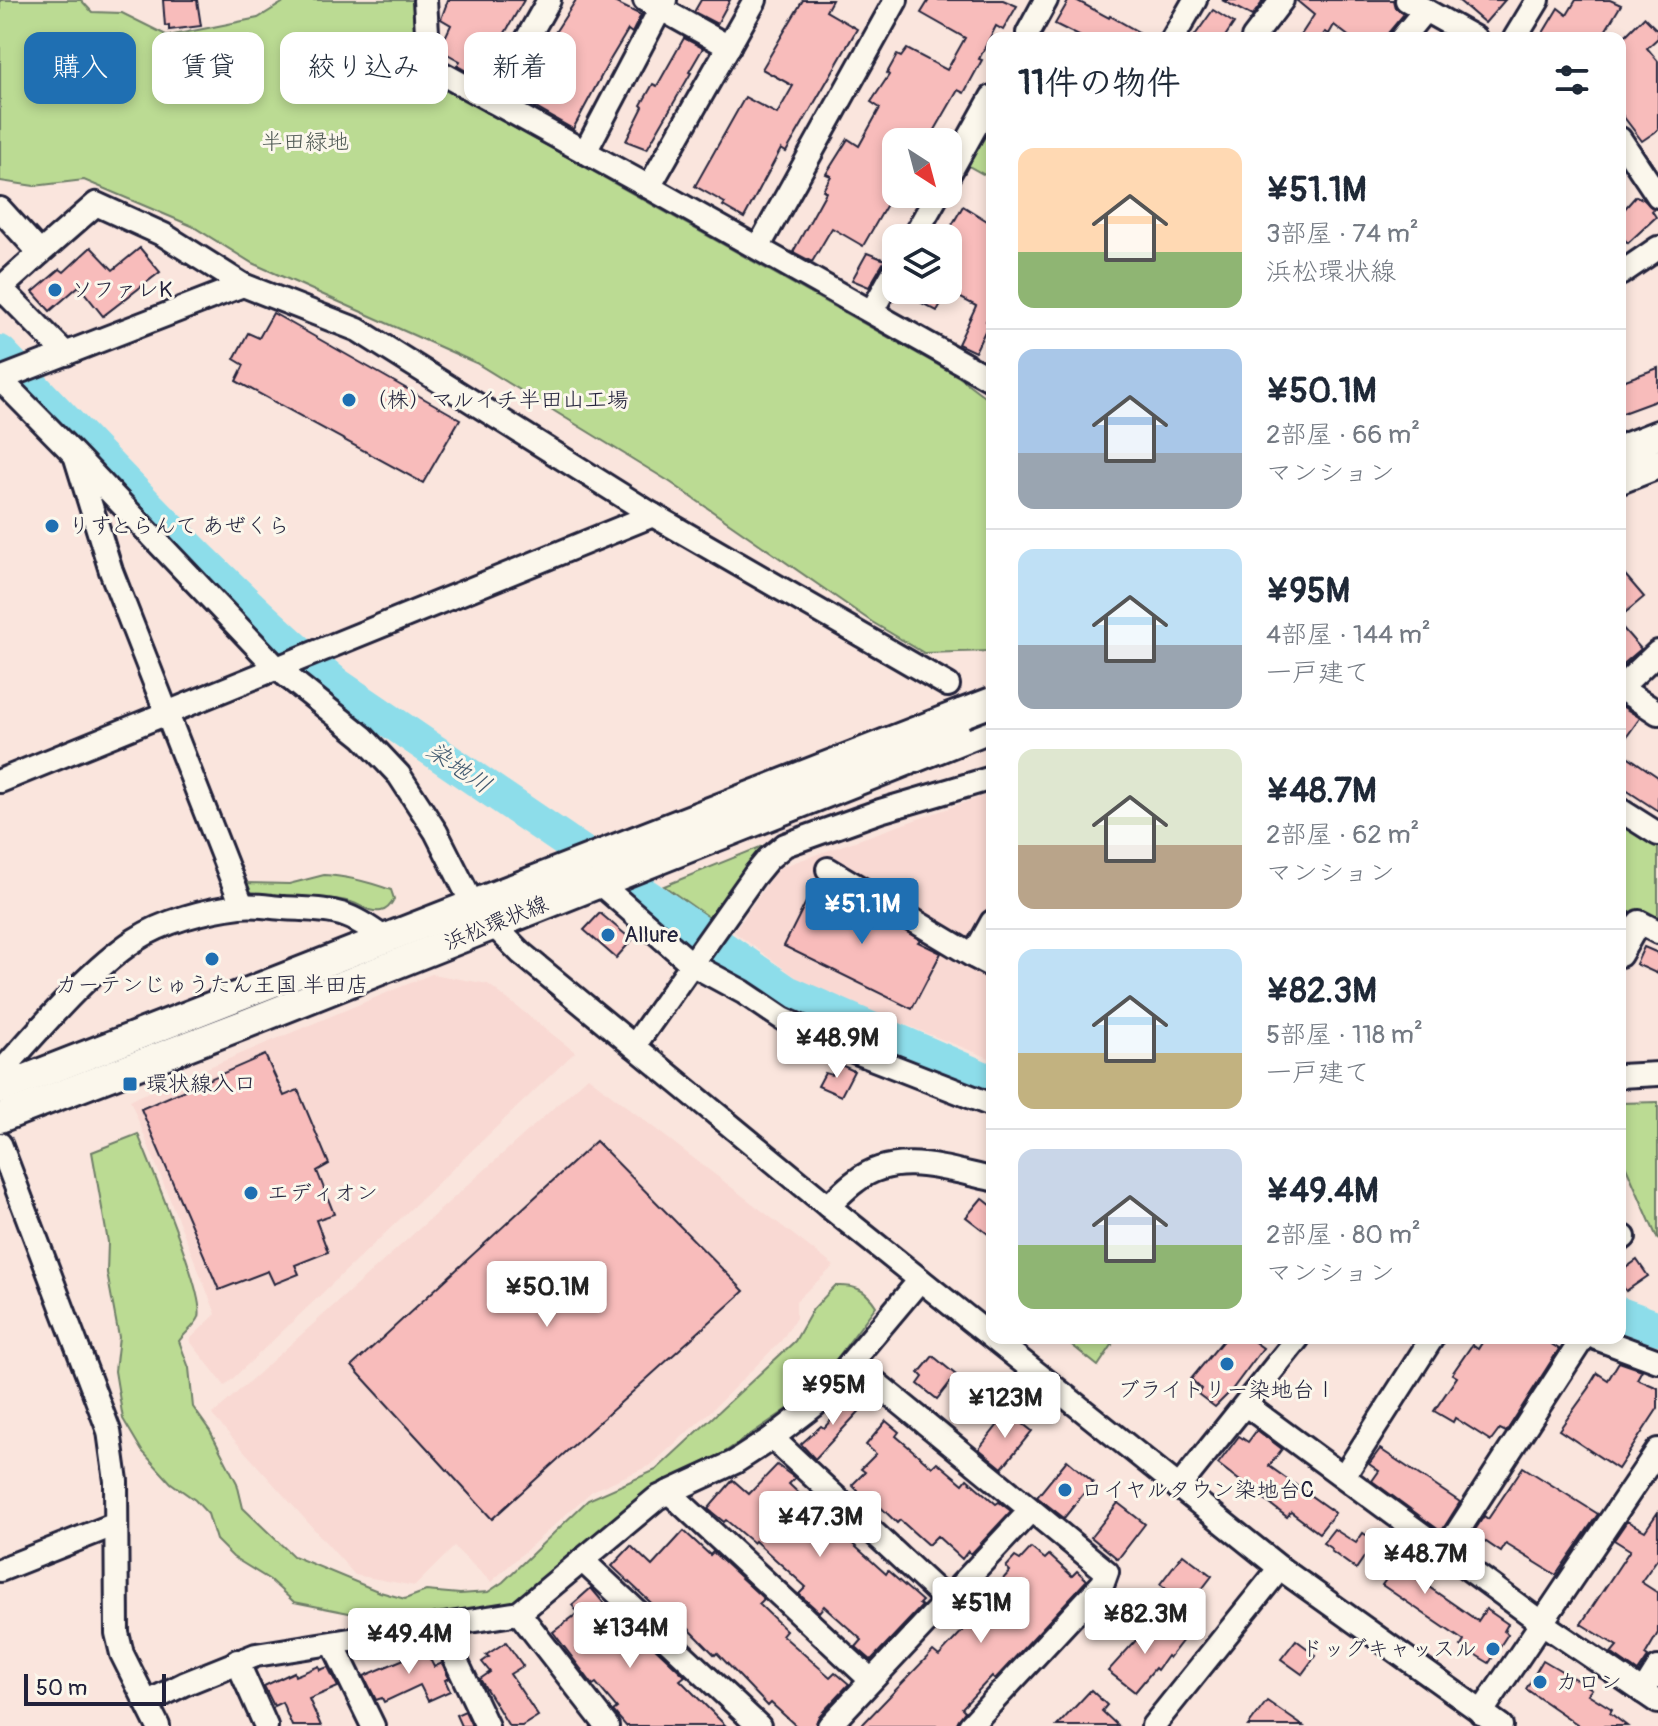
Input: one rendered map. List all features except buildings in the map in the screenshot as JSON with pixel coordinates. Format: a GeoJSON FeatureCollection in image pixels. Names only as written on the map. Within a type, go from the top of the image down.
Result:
{"type":"FeatureCollection","features":[{"type":"Feature","properties":{"kind":"main road"},"geometry":{"type":"LineString","coordinates":[[1626,448],[1658,435]]}},
{"type":"Feature","properties":{"kind":"main road"},"geometry":{"type":"LineString","coordinates":[[1626,477],[1658,464]]}},
{"type":"Feature","properties":{"kind":"main road","name":"浜松環状線"},"geometry":{"type":"LineString","coordinates":[[0,1089],[612,848],[980,723]]}},
{"type":"Feature","properties":{"kind":"main road","name":"浜松環状線"},"geometry":{"type":"LineString","coordinates":[[0,1118],[245,1024],[638,866],[980,723]]}},
{"type":"Feature","properties":{"kind":"street"},"geometry":{"type":"LineString","coordinates":[[425,0],[432,68],[464,86]]}},
{"type":"Feature","properties":{"kind":"street"},"geometry":{"type":"LineString","coordinates":[[531,32],[549,0]]}},
{"type":"Feature","properties":{"kind":"street"},"geometry":{"type":"LineString","coordinates":[[649,187],[755,0]]}},
{"type":"Feature","properties":{"kind":"street"},"geometry":{"type":"LineString","coordinates":[[758,248],[896,0]]}},
{"type":"Feature","properties":{"kind":"street"},"geometry":{"type":"LineString","coordinates":[[1033,32],[1046,0]]}},
{"type":"Feature","properties":{"kind":"street"},"geometry":{"type":"LineString","coordinates":[[1176,32],[1195,0]]}},
{"type":"Feature","properties":{"kind":"street"},"geometry":{"type":"LineString","coordinates":[[1258,32],[1282,0]]}},
{"type":"Feature","properties":{"kind":"street"},"geometry":{"type":"LineString","coordinates":[[1519,32],[1538,0]]}},
{"type":"Feature","properties":{"kind":"street"},"geometry":{"type":"LineString","coordinates":[[585,152],[657,3],[729,47]]}},
{"type":"Feature","properties":{"kind":"street"},"geometry":{"type":"LineString","coordinates":[[1405,32],[1416,5],[1464,32]]}},
{"type":"Feature","properties":{"kind":"street"},"geometry":{"type":"LineString","coordinates":[[497,104],[872,311],[986,369]]}},
{"type":"Feature","properties":{"kind":"street"},"geometry":{"type":"LineString","coordinates":[[962,151],[986,108]]}},
{"type":"Feature","properties":{"kind":"street"},"geometry":{"type":"LineString","coordinates":[[1626,148],[1658,196]]}},
{"type":"Feature","properties":{"kind":"street"},"geometry":{"type":"LineString","coordinates":[[57,358],[1,288],[96,204],[164,235],[243,285],[358,330],[653,515],[948,685]]}},
{"type":"Feature","properties":{"kind":"street"},"geometry":{"type":"LineString","coordinates":[[0,209],[40,253]]}},
{"type":"Feature","properties":{"kind":"street"},"geometry":{"type":"LineString","coordinates":[[1626,270],[1658,248]]}},
{"type":"Feature","properties":{"kind":"street"},"geometry":{"type":"LineString","coordinates":[[243,285],[3,378],[283,667],[363,737],[399,775],[436,832],[472,903],[521,953],[986,1333]]}},
{"type":"Feature","properties":{"kind":"street"},"geometry":{"type":"LineString","coordinates":[[872,311],[882,293]]}},
{"type":"Feature","properties":{"kind":"street"},"geometry":{"type":"LineString","coordinates":[[74,454],[111,571],[242,905]]}},
{"type":"Feature","properties":{"kind":"street"},"geometry":{"type":"LineString","coordinates":[[0,781],[653,515]]}},
{"type":"Feature","properties":{"kind":"street"},"geometry":{"type":"LineString","coordinates":[[1626,685],[1658,652]]}},
{"type":"Feature","properties":{"kind":"street"},"geometry":{"type":"LineString","coordinates":[[1626,693],[1658,713]]}},
{"type":"Feature","properties":{"kind":"street"},"geometry":{"type":"LineString","coordinates":[[634,1046],[765,863],[785,845],[880,811],[986,780]]}},
{"type":"Feature","properties":{"kind":"street"},"geometry":{"type":"LineString","coordinates":[[1626,814],[1658,834]]}},
{"type":"Feature","properties":{"kind":"street"},"geometry":{"type":"LineString","coordinates":[[828,869],[983,961]]}},
{"type":"Feature","properties":{"kind":"street"},"geometry":{"type":"LineString","coordinates":[[598,882],[697,960],[783,1019],[815,1035],[986,1103]]}},
{"type":"Feature","properties":{"kind":"street"},"geometry":{"type":"LineString","coordinates":[[0,1073],[54,1013],[117,953],[138,938],[191,916],[242,905],[343,912],[385,939]]}},
{"type":"Feature","properties":{"kind":"street"},"geometry":{"type":"LineString","coordinates":[[1626,945],[1639,922],[1658,932]]}},
{"type":"Feature","properties":{"kind":"street"},"geometry":{"type":"LineString","coordinates":[[1626,1076],[1658,1074]]}},
{"type":"Feature","properties":{"kind":"street"},"geometry":{"type":"LineString","coordinates":[[0,1144],[109,1431],[116,1481],[117,1633],[120,1648],[158,1726]]}},
{"type":"Feature","properties":{"kind":"street"},"geometry":{"type":"LineString","coordinates":[[828,1206],[857,1180],[889,1165],[918,1165],[986,1178]]}},
{"type":"Feature","properties":{"kind":"street"},"geometry":{"type":"LineString","coordinates":[[148,1702],[256,1655],[519,1613],[657,1498],[732,1463],[772,1438],[819,1402],[920,1280]]}},
{"type":"Feature","properties":{"kind":"street"},"geometry":{"type":"LineString","coordinates":[[999,1344],[1280,1568],[1501,1726]]}},
{"type":"Feature","properties":{"kind":"street"},"geometry":{"type":"LineString","coordinates":[[1178,1488],[1293,1344]]}},
{"type":"Feature","properties":{"kind":"street"},"geometry":{"type":"LineString","coordinates":[[1344,1476],[1428,1344]]}},
{"type":"Feature","properties":{"kind":"street"},"geometry":{"type":"LineString","coordinates":[[1445,1551],[1579,1344]]}},
{"type":"Feature","properties":{"kind":"street"},"geometry":{"type":"LineString","coordinates":[[1612,1344],[1658,1361]]}},
{"type":"Feature","properties":{"kind":"street"},"geometry":{"type":"LineString","coordinates":[[852,1363],[1101,1566],[1106,1575],[1103,1583],[979,1723]]}},
{"type":"Feature","properties":{"kind":"street"},"geometry":{"type":"LineString","coordinates":[[1246,1405],[1542,1623],[1650,1697],[1658,1668]]}},
{"type":"Feature","properties":{"kind":"street"},"geometry":{"type":"LineString","coordinates":[[772,1438],[945,1599]]}},
{"type":"Feature","properties":{"kind":"street"},"geometry":{"type":"LineString","coordinates":[[1481,1713],[1658,1450]]}},
{"type":"Feature","properties":{"kind":"street"},"geometry":{"type":"LineString","coordinates":[[669,1492],[871,1680]]}},
{"type":"Feature","properties":{"kind":"street"},"geometry":{"type":"LineString","coordinates":[[829,1726],[1031,1510]]}},
{"type":"Feature","properties":{"kind":"street"},"geometry":{"type":"LineString","coordinates":[[0,1570],[116,1524]]}},
{"type":"Feature","properties":{"kind":"street"},"geometry":{"type":"LineString","coordinates":[[582,1560],[759,1726]]}},
{"type":"Feature","properties":{"kind":"street"},"geometry":{"type":"LineString","coordinates":[[1153,1726],[1280,1568]]}},
{"type":"Feature","properties":{"kind":"street"},"geometry":{"type":"LineString","coordinates":[[519,1613],[607,1726]]}},
{"type":"Feature","properties":{"kind":"street"},"geometry":{"type":"LineString","coordinates":[[440,1627],[487,1726]]}},
{"type":"Feature","properties":{"kind":"street"},"geometry":{"type":"LineString","coordinates":[[333,1644],[373,1726]]}},
{"type":"Feature","properties":{"kind":"street"},"geometry":{"type":"LineString","coordinates":[[237,1661],[266,1726]]}},
{"type":"Feature","properties":{"kind":"shaded area"},"geometry":{"type":"Polygon","coordinates":[[[986,795],[986,1057],[809,987],[734,932],[778,868],[986,795]]]}},
{"type":"Feature","properties":{"kind":"shaded area"},"geometry":{"type":"Polygon","coordinates":[[[432,974],[488,984],[575,1052],[225,1386],[189,1340],[216,1314],[130,1100],[432,974]]]}},
{"type":"Feature","properties":{"kind":"shaded area"},"geometry":{"type":"Polygon","coordinates":[[[588,1077],[834,1266],[796,1301],[796,1318],[781,1341],[712,1410],[651,1465],[592,1491],[491,1582],[454,1547],[415,1586],[355,1575],[212,1415],[588,1077]]]}},
{"type":"Feature","properties":{"kind":"green space","name":"半田緑地"},"geometry":{"type":"Polygon","coordinates":[[[0,0],[81,0],[92,12],[122,13],[160,32],[152,32],[152,104],[264,104],[264,32],[188,32],[258,18],[287,0],[412,0],[415,32],[280,32],[280,104],[448,104],[448,90],[464,99],[464,104],[473,104],[959,377],[986,397],[986,651],[924,653],[872,622],[670,482],[476,363],[252,263],[192,226],[84,180],[34,186],[0,181],[0,0]]]}},
{"type":"Feature","properties":{"kind":"green space"},"geometry":{"type":"Polygon","coordinates":[[[986,130],[986,176],[967,165],[986,130]]]}},
{"type":"Feature","properties":{"kind":"green space"},"geometry":{"type":"Polygon","coordinates":[[[1626,826],[1658,846],[1658,919],[1638,909],[1626,928],[1626,826]]]}},
{"type":"Feature","properties":{"kind":"green space"},"geometry":{"type":"Polygon","coordinates":[[[797,832],[715,922],[664,886],[797,832]]]}},
{"type":"Feature","properties":{"kind":"green space"},"geometry":{"type":"Polygon","coordinates":[[[324,875],[383,887],[391,890],[394,899],[387,908],[377,911],[340,900],[256,896],[245,888],[247,883],[289,884],[324,875]]]}},
{"type":"Feature","properties":{"kind":"green space"},"geometry":{"type":"Polygon","coordinates":[[[1658,1102],[1658,1240],[1626,1167],[1626,1103],[1658,1102]]]}},
{"type":"Feature","properties":{"kind":"green space"},"geometry":{"type":"Polygon","coordinates":[[[138,1134],[186,1257],[199,1304],[198,1320],[179,1341],[189,1368],[193,1407],[210,1431],[237,1483],[243,1508],[293,1556],[380,1592],[405,1599],[426,1591],[460,1594],[488,1592],[503,1582],[588,1500],[656,1470],[795,1341],[813,1309],[835,1286],[859,1289],[876,1306],[820,1381],[795,1404],[722,1454],[648,1490],[514,1603],[389,1620],[294,1602],[270,1580],[233,1557],[216,1540],[208,1514],[171,1483],[142,1451],[123,1419],[115,1371],[119,1337],[107,1273],[108,1242],[92,1152],[138,1134]]]}},
{"type":"Feature","properties":{"kind":"green space"},"geometry":{"type":"Polygon","coordinates":[[[1070,1344],[1113,1344],[1098,1366],[1070,1344]]]}},
{"type":"Feature","properties":{"kind":"waterway","name":"染地川"},"geometry":{"type":"LineString","coordinates":[[0,352],[206,564],[336,684],[787,992],[986,1079]]}},
{"type":"Feature","properties":{"kind":"waterway","name":"染地川"},"geometry":{"type":"LineString","coordinates":[[1626,1316],[1658,1328]]}},
{"type":"Feature","properties":{"kind":"place","name":"ソファレK"},"geometry":{"type":"Point","coordinates":[55,290]}},
{"type":"Feature","properties":{"kind":"place","name":"（株）マルイチ半田山工場"},"geometry":{"type":"Point","coordinates":[349,400]}},
{"type":"Feature","properties":{"kind":"place","name":"りすとらんて あぜくら"},"geometry":{"type":"Point","coordinates":[52,526]}},
{"type":"Feature","properties":{"kind":"place","name":"Allure"},"geometry":{"type":"Point","coordinates":[608,935]}},
{"type":"Feature","properties":{"kind":"place","name":"カーテンじゅうたん王国 半田店"},"geometry":{"type":"Point","coordinates":[212,959]}},
{"type":"Feature","properties":{"kind":"place","name":"環状線入口"},"geometry":{"type":"Point","coordinates":[130,1084]}},
{"type":"Feature","properties":{"kind":"place","name":"エディオン"},"geometry":{"type":"Point","coordinates":[251,1193]}},
{"type":"Feature","properties":{"kind":"place","name":"ブライトリー染地台Ⅰ"},"geometry":{"type":"Point","coordinates":[1227,1364]}},
{"type":"Feature","properties":{"kind":"place","name":"ロイヤルタウン染地台C"},"geometry":{"type":"Point","coordinates":[1065,1490]}},
{"type":"Feature","properties":{"kind":"place","name":"ドッグキャッスル"},"geometry":{"type":"Point","coordinates":[1493,1649]}},
{"type":"Feature","properties":{"kind":"place","name":"カロン"},"geometry":{"type":"Point","coordinates":[1540,1682]}}]}
